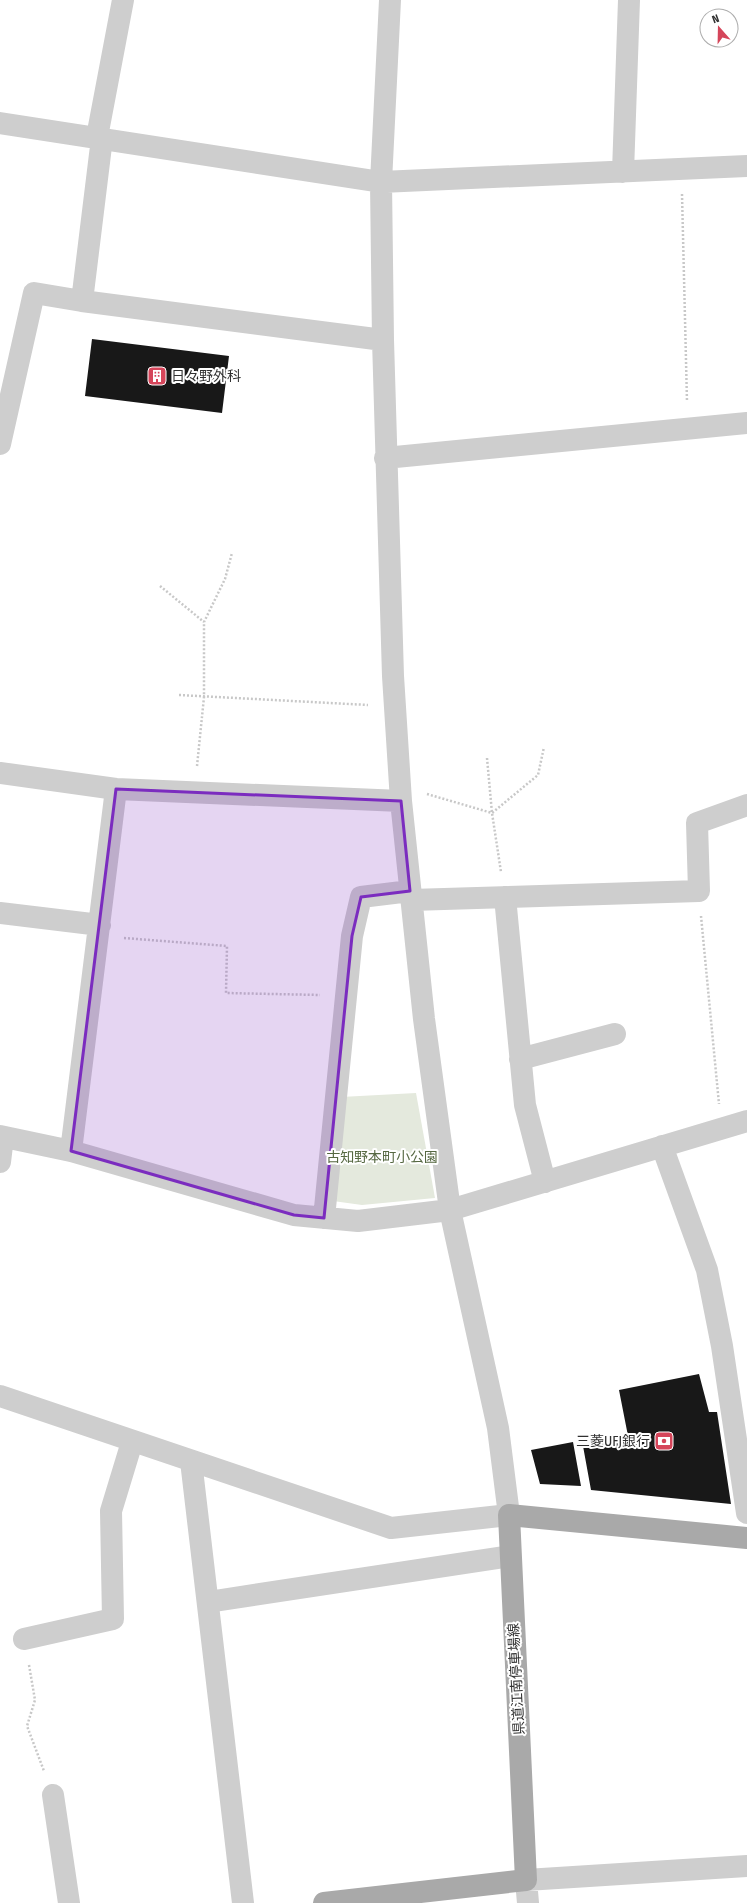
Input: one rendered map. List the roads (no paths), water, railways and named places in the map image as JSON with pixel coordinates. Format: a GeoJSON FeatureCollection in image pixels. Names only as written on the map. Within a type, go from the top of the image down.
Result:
{"type":"FeatureCollection","features":[{"type":"Feature","properties":{"kind":"main road"},"geometry":{"type":"LineString","coordinates":[[509,1515],[747,1538]]}},
{"type":"Feature","properties":{"kind":"main road","name":"県道江南停車場線"},"geometry":{"type":"LineString","coordinates":[[509,1515],[526,1880]]}},
{"type":"Feature","properties":{"kind":"main road"},"geometry":{"type":"LineString","coordinates":[[324,1903],[526,1880]]}},
{"type":"Feature","properties":{"kind":"street"},"geometry":{"type":"LineString","coordinates":[[82,302],[99,138],[124,0]]}},
{"type":"Feature","properties":{"kind":"street"},"geometry":{"type":"LineString","coordinates":[[0,1396],[132,1442],[391,1528],[509,1515],[498,1428],[450,1210],[424,1020],[401,794],[395,707],[385,458],[383,340],[381,182],[390,0]]}},
{"type":"Feature","properties":{"kind":"street"},"geometry":{"type":"LineString","coordinates":[[623,172],[629,0]]}},
{"type":"Feature","properties":{"kind":"street"},"geometry":{"type":"LineString","coordinates":[[0,123],[381,182],[747,166]]}},
{"type":"Feature","properties":{"kind":"street"},"geometry":{"type":"LineString","coordinates":[[1,433],[34,293],[82,302],[383,340]]}},
{"type":"Feature","properties":{"kind":"street"},"geometry":{"type":"LineString","coordinates":[[385,458],[747,423]]}},
{"type":"Feature","properties":{"kind":"street"},"geometry":{"type":"LineString","coordinates":[[0,773],[116,789],[401,794]]}},
{"type":"Feature","properties":{"kind":"street"},"geometry":{"type":"LineString","coordinates":[[71,1151],[116,789]]}},
{"type":"Feature","properties":{"kind":"street"},"geometry":{"type":"LineString","coordinates":[[324,1218],[352,936],[362,898],[411,896],[505,897],[699,891],[697,823],[747,805]]}},
{"type":"Feature","properties":{"kind":"street"},"geometry":{"type":"LineString","coordinates":[[505,897],[525,1105],[545,1182]]}},
{"type":"Feature","properties":{"kind":"street"},"geometry":{"type":"LineString","coordinates":[[0,914],[99,931]]}},
{"type":"Feature","properties":{"kind":"street"},"geometry":{"type":"LineString","coordinates":[[520,1059],[615,1034]]}},
{"type":"Feature","properties":{"kind":"street"},"geometry":{"type":"LineString","coordinates":[[0,1162],[1,1137],[71,1151],[294,1215],[358,1221],[450,1210],[747,1121]]}},
{"type":"Feature","properties":{"kind":"street"},"geometry":{"type":"LineString","coordinates":[[662,1146],[707,1270],[722,1346],[747,1513]]}},
{"type":"Feature","properties":{"kind":"street"},"geometry":{"type":"LineString","coordinates":[[24,1639],[113,1619],[111,1511],[132,1442]]}},
{"type":"Feature","properties":{"kind":"street"},"geometry":{"type":"LineString","coordinates":[[191,1461],[243,1903]]}},
{"type":"Feature","properties":{"kind":"street"},"geometry":{"type":"LineString","coordinates":[[208,1602],[510,1556]]}},
{"type":"Feature","properties":{"kind":"street"},"geometry":{"type":"LineString","coordinates":[[53,1795],[69,1903]]}},
{"type":"Feature","properties":{"kind":"street"},"geometry":{"type":"LineString","coordinates":[[528,1903],[526,1880],[747,1866]]}},
{"type":"Feature","properties":{"kind":"place","name":"日々野外科"},"geometry":{"type":"Point","coordinates":[157,376]}},
{"type":"Feature","properties":{"kind":"place","name":"三菱UFJ銀行"},"geometry":{"type":"Point","coordinates":[664,1441]}},
{"type":"Feature","properties":{"kind":"park label","name":"古知野本町小公園"},"geometry":{"type":"Point","coordinates":[382,1157]}}]}
